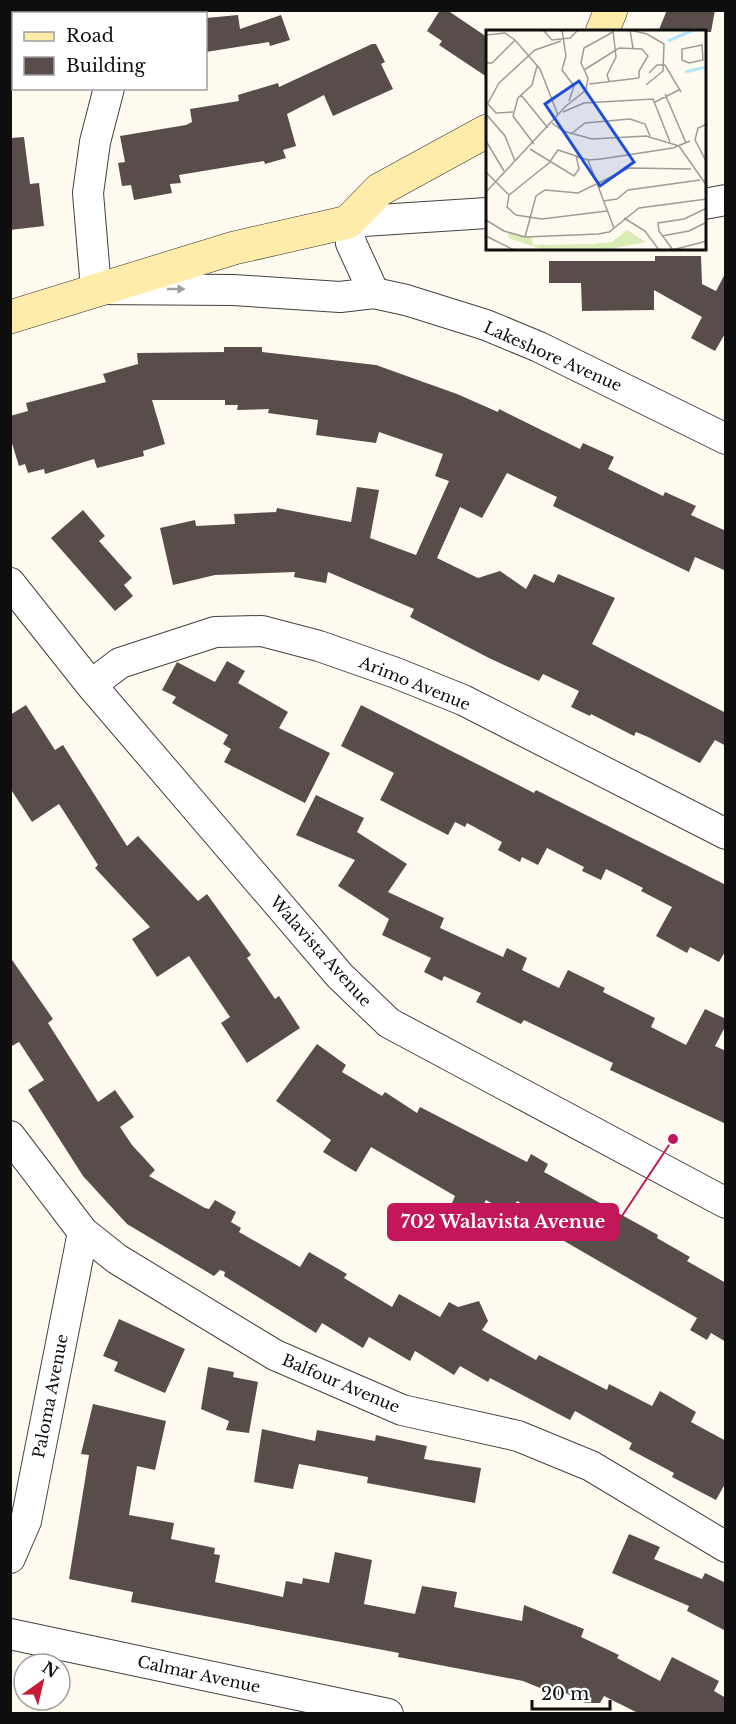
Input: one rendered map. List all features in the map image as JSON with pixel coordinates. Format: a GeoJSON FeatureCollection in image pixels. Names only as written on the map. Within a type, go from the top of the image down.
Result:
{"type":"FeatureCollection","features":[{"type":"Feature","properties":{"kind":"street"},"geometry":{"type":"LineString","coordinates":[[603,30],[611,10]]}},
{"type":"Feature","properties":{"kind":"street"},"geometry":{"type":"LineString","coordinates":[[96,289],[88,193],[95,142],[108,90]]}},
{"type":"Feature","properties":{"kind":"street"},"geometry":{"type":"LineString","coordinates":[[348,222],[379,190],[486,132]]}},
{"type":"Feature","properties":{"kind":"street"},"geometry":{"type":"LineString","coordinates":[[706,204],[726,200]]}},
{"type":"Feature","properties":{"kind":"street"},"geometry":{"type":"LineString","coordinates":[[348,222],[486,213]]}},
{"type":"Feature","properties":{"kind":"street"},"geometry":{"type":"LineString","coordinates":[[348,222],[351,243],[374,293]]}},
{"type":"Feature","properties":{"kind":"street","name":"Lakeshore Avenue"},"geometry":{"type":"LineString","coordinates":[[10,316],[234,248],[348,222]]}},
{"type":"Feature","properties":{"kind":"street","name":"Lakeshore Avenue"},"geometry":{"type":"LineString","coordinates":[[96,289],[233,290],[340,297],[374,293],[406,300],[486,325],[539,347],[726,439]]}},
{"type":"Feature","properties":{"kind":"street","name":"Walavista Avenue"},"geometry":{"type":"LineString","coordinates":[[10,584],[91,685],[340,976],[389,1023],[726,1203]]}},
{"type":"Feature","properties":{"kind":"street","name":"Arimo Avenue"},"geometry":{"type":"LineString","coordinates":[[91,685],[120,663],[215,632],[262,631],[319,646],[463,700],[726,834]]}},
{"type":"Feature","properties":{"kind":"street","name":"Balfour Avenue"},"geometry":{"type":"LineString","coordinates":[[10,1136],[83,1232],[117,1259],[275,1355],[402,1410],[518,1436],[591,1466],[726,1547]]}},
{"type":"Feature","properties":{"kind":"street","name":"Paloma Avenue"},"geometry":{"type":"LineString","coordinates":[[10,1558],[26,1521],[83,1232]]}},
{"type":"Feature","properties":{"kind":"street","name":"Calmar Avenue"},"geometry":{"type":"LineString","coordinates":[[10,1634],[388,1713]]}},
{"type":"Feature","properties":{"kind":"building"},"geometry":{"type":"Polygon","coordinates":[[[440,10],[447,10],[486,36],[486,76],[439,45],[442,41],[427,31],[440,10]]]}},
{"type":"Feature","properties":{"kind":"building"},"geometry":{"type":"Polygon","coordinates":[[[667,10],[715,10],[711,32],[706,32],[706,30],[659,30],[667,10]]]}},
{"type":"Feature","properties":{"kind":"building"},"geometry":{"type":"Polygon","coordinates":[[[238,15],[240,29],[281,15],[290,40],[270,46],[269,42],[207,52],[207,18],[238,15]]]}},
{"type":"Feature","properties":{"kind":"building"},"geometry":{"type":"Polygon","coordinates":[[[376,44],[385,62],[381,64],[393,89],[333,116],[324,95],[287,114],[296,146],[283,150],[286,158],[265,164],[264,161],[179,175],[181,183],[170,184],[172,193],[134,200],[131,185],[122,186],[118,163],[125,162],[120,136],[186,125],[192,122],[190,109],[239,101],[238,95],[278,83],[279,87],[376,44]]]}},
{"type":"Feature","properties":{"kind":"building"},"geometry":{"type":"Polygon","coordinates":[[[24,137],[30,184],[39,183],[44,226],[10,230],[10,138],[24,137]]]}},
{"type":"Feature","properties":{"kind":"building"},"geometry":{"type":"Polygon","coordinates":[[[655,256],[701,256],[702,284],[716,291],[726,272],[726,332],[715,351],[691,338],[702,317],[654,290],[654,310],[582,311],[581,283],[549,283],[549,261],[655,261],[655,256]]]}},
{"type":"Feature","properties":{"kind":"building"},"geometry":{"type":"Polygon","coordinates":[[[224,347],[262,347],[262,352],[376,365],[457,394],[498,412],[499,409],[580,449],[583,443],[614,457],[608,469],[663,496],[665,492],[696,506],[691,515],[726,531],[726,571],[695,557],[689,572],[553,506],[557,497],[507,473],[482,518],[460,507],[437,558],[478,578],[500,571],[526,589],[534,574],[554,583],[558,574],[615,598],[592,644],[726,713],[726,746],[715,740],[700,763],[636,732],[634,736],[591,714],[590,716],[571,707],[579,691],[543,674],[539,681],[489,658],[410,617],[414,609],[328,572],[326,583],[294,577],[295,572],[215,575],[173,585],[160,528],[195,520],[196,526],[235,524],[234,514],[276,512],[277,508],[351,522],[357,487],[379,490],[370,538],[416,555],[449,481],[435,476],[443,454],[379,432],[376,443],[316,435],[318,420],[268,413],[269,409],[237,410],[238,405],[225,405],[225,400],[152,400],[165,444],[143,451],[144,456],[97,468],[94,459],[45,474],[44,469],[28,473],[25,464],[19,466],[10,437],[10,416],[28,411],[26,403],[106,382],[103,374],[138,364],[137,353],[224,352],[224,347]]]}},
{"type":"Feature","properties":{"kind":"building"},"geometry":{"type":"Polygon","coordinates":[[[83,510],[105,536],[99,541],[132,578],[124,585],[133,596],[115,611],[51,538],[83,510]]]}},
{"type":"Feature","properties":{"kind":"building"},"geometry":{"type":"Polygon","coordinates":[[[227,661],[245,671],[238,683],[288,712],[279,728],[330,753],[305,803],[224,762],[231,749],[223,744],[228,735],[172,703],[176,697],[162,690],[177,662],[215,682],[227,661]]]}},
{"type":"Feature","properties":{"kind":"building"},"geometry":{"type":"Polygon","coordinates":[[[26,705],[55,750],[63,745],[127,846],[138,836],[198,901],[207,894],[251,955],[247,958],[275,999],[279,996],[300,1028],[247,1063],[221,1023],[230,1017],[189,956],[157,977],[132,939],[150,927],[95,868],[98,865],[59,804],[32,822],[10,788],[10,715],[26,705]]]}},
{"type":"Feature","properties":{"kind":"building"},"geometry":{"type":"Polygon","coordinates":[[[361,705],[534,793],[536,790],[726,885],[726,950],[719,962],[690,947],[687,953],[656,936],[672,907],[641,891],[643,888],[606,869],[601,880],[582,871],[584,867],[547,848],[538,865],[522,857],[520,862],[498,850],[502,842],[467,823],[465,827],[455,822],[448,835],[380,800],[394,773],[341,746],[361,705]]]}},
{"type":"Feature","properties":{"kind":"building"},"geometry":{"type":"Polygon","coordinates":[[[316,795],[364,818],[357,832],[407,864],[388,892],[444,918],[440,928],[503,957],[507,948],[527,958],[522,970],[559,988],[568,970],[605,988],[603,992],[655,1018],[651,1027],[686,1045],[705,1009],[726,1019],[726,1025],[715,1046],[726,1051],[726,1124],[610,1070],[613,1063],[524,1020],[521,1024],[476,1002],[481,993],[444,976],[442,981],[424,972],[431,958],[382,935],[389,919],[338,886],[355,860],[296,835],[316,795]]]}},
{"type":"Feature","properties":{"kind":"building"},"geometry":{"type":"Polygon","coordinates":[[[10,957],[53,1019],[48,1023],[98,1102],[115,1090],[134,1117],[120,1127],[132,1145],[155,1170],[149,1176],[205,1208],[209,1209],[215,1200],[236,1212],[231,1222],[241,1228],[239,1232],[300,1267],[309,1252],[347,1274],[344,1278],[392,1307],[399,1294],[440,1317],[449,1302],[458,1307],[479,1301],[488,1321],[482,1330],[536,1360],[539,1355],[607,1390],[609,1384],[652,1406],[660,1391],[696,1412],[691,1422],[726,1441],[726,1482],[716,1500],[672,1477],[674,1473],[629,1449],[632,1443],[575,1411],[570,1420],[490,1378],[488,1382],[460,1366],[454,1375],[415,1351],[410,1361],[369,1337],[363,1348],[322,1323],[316,1333],[224,1276],[225,1272],[220,1270],[214,1276],[127,1224],[83,1176],[28,1090],[44,1080],[19,1042],[10,1047],[10,957]]]}},
{"type":"Feature","properties":{"kind":"building"},"geometry":{"type":"Polygon","coordinates":[[[317,1044],[346,1065],[342,1072],[382,1096],[385,1092],[417,1113],[420,1107],[527,1162],[531,1154],[548,1164],[544,1172],[658,1235],[657,1238],[690,1257],[687,1261],[726,1283],[726,1342],[711,1333],[707,1340],[690,1330],[697,1318],[559,1238],[562,1232],[549,1224],[551,1220],[517,1201],[510,1213],[486,1200],[477,1217],[452,1203],[455,1196],[371,1147],[356,1172],[323,1152],[331,1140],[276,1101],[317,1044]]]}},
{"type":"Feature","properties":{"kind":"building"},"geometry":{"type":"Polygon","coordinates":[[[119,1319],[185,1349],[165,1393],[114,1371],[118,1362],[103,1356],[119,1319]]]}},
{"type":"Feature","properties":{"kind":"building"},"geometry":{"type":"Polygon","coordinates":[[[208,1367],[234,1372],[233,1377],[258,1382],[249,1433],[226,1430],[229,1421],[201,1409],[208,1367]]]}},
{"type":"Feature","properties":{"kind":"building"},"geometry":{"type":"Polygon","coordinates":[[[93,1404],[166,1421],[155,1470],[137,1466],[129,1515],[174,1523],[171,1539],[215,1548],[214,1554],[220,1555],[215,1582],[283,1597],[286,1581],[302,1584],[303,1578],[329,1583],[335,1552],[372,1560],[364,1604],[415,1614],[422,1586],[457,1592],[454,1607],[522,1621],[524,1605],[584,1629],[581,1637],[619,1655],[617,1658],[660,1681],[672,1657],[719,1681],[714,1691],[726,1698],[726,1713],[638,1713],[604,1696],[600,1703],[585,1703],[562,1691],[560,1696],[523,1681],[398,1657],[399,1653],[131,1602],[133,1592],[69,1579],[89,1455],[81,1454],[93,1404]]]}},
{"type":"Feature","properties":{"kind":"building"},"geometry":{"type":"Polygon","coordinates":[[[262,1429],[315,1441],[317,1430],[375,1441],[376,1435],[427,1446],[424,1459],[481,1468],[475,1503],[367,1483],[368,1477],[299,1464],[293,1489],[254,1482],[262,1429]]]}},
{"type":"Feature","properties":{"kind":"building"},"geometry":{"type":"Polygon","coordinates":[[[629,1534],[660,1547],[654,1559],[702,1579],[705,1573],[726,1583],[726,1631],[687,1611],[689,1606],[612,1573],[629,1534]]]}},
{"type":"Feature","properties":{"kind":"place","name":"702 Walavista Avenue"},"geometry":{"type":"Point","coordinates":[673,1139]}}]}
